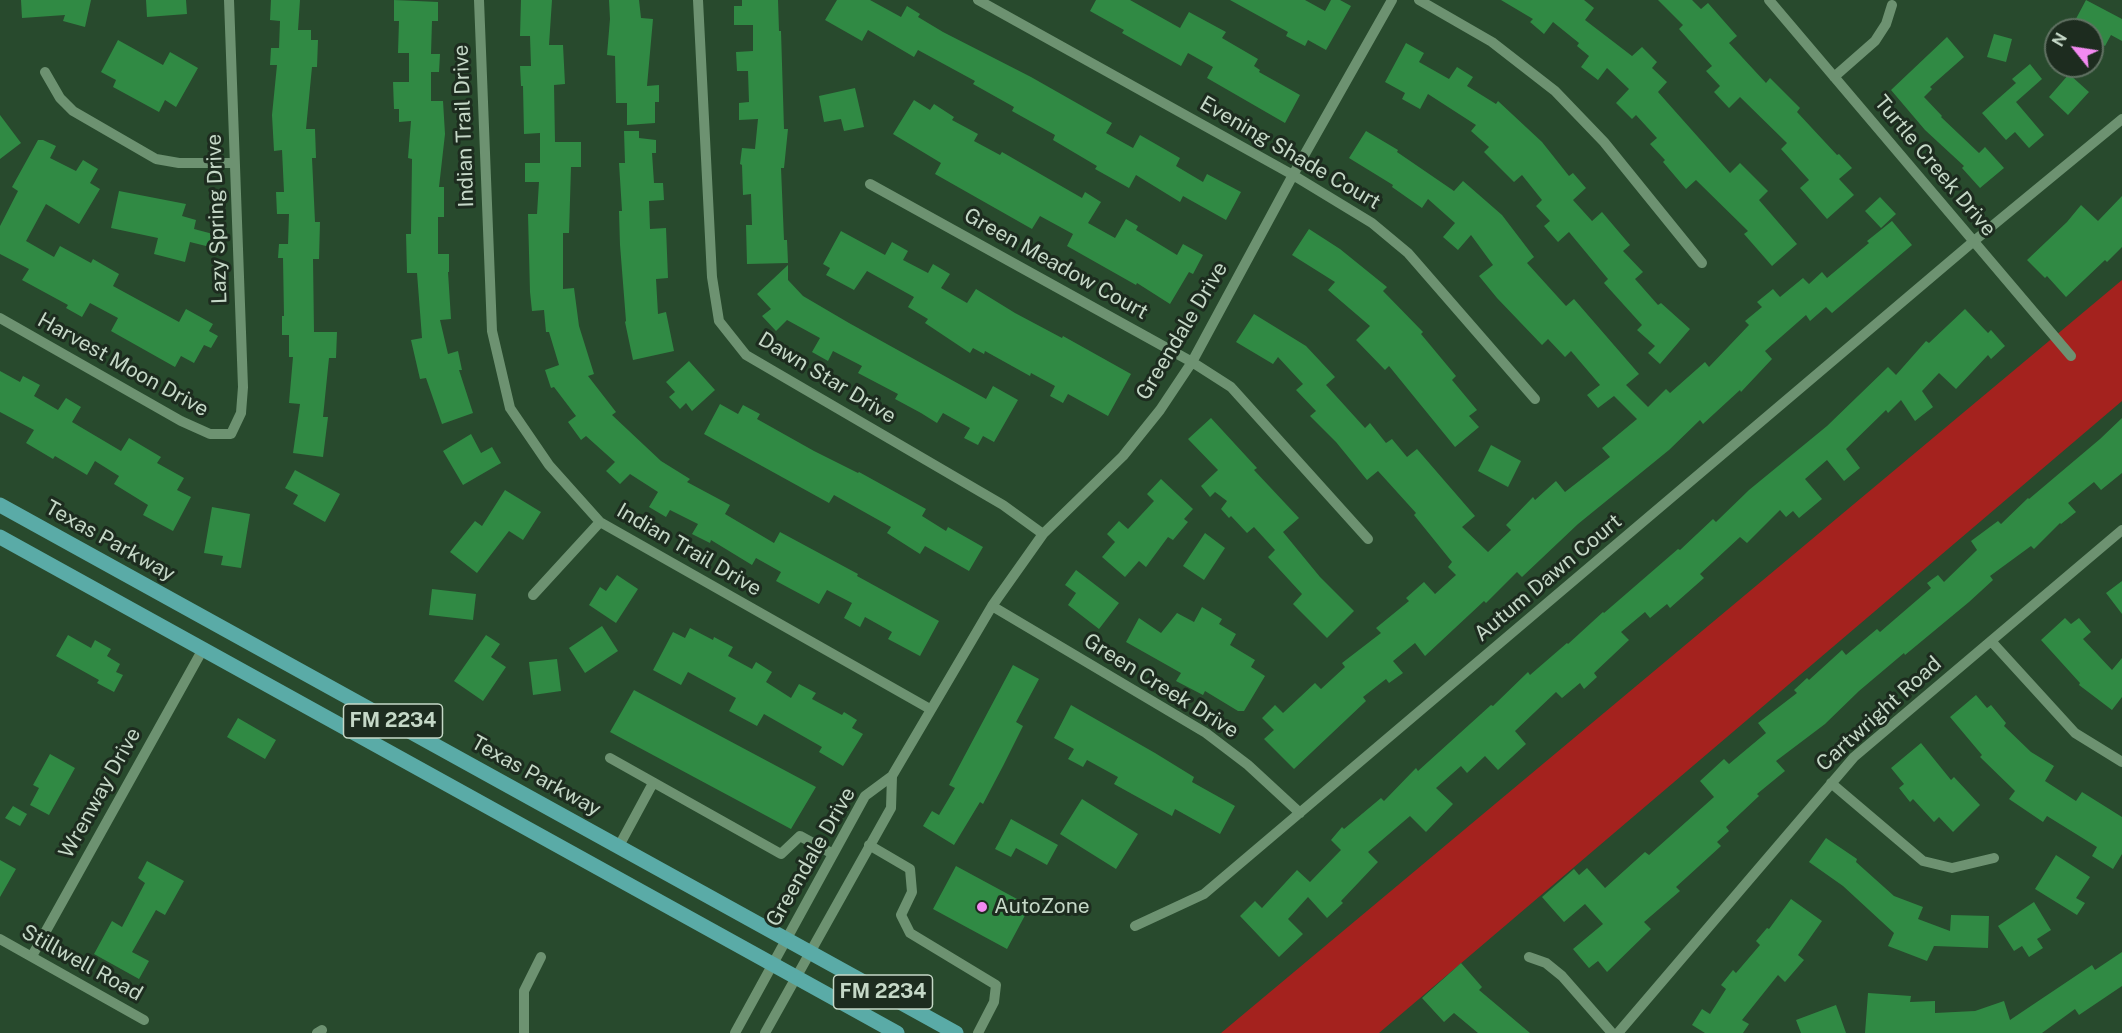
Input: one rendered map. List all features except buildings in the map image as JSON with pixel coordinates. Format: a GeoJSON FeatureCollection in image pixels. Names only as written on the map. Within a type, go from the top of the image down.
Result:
{"type":"FeatureCollection","features":[{"type":"Feature","properties":{"kind":"main road","name":"Texas Parkway"},"geometry":{"type":"LineString","coordinates":[[0,505],[956,1033]]}},
{"type":"Feature","properties":{"kind":"main road","name":"FM 2234"},"geometry":{"type":"LineString","coordinates":[[0,537],[897,1033]]}},
{"type":"Feature","properties":{"kind":"street","name":"Lazy Spring Drive"},"geometry":{"type":"LineString","coordinates":[[229,0],[243,387],[241,413],[231,434]]}},
{"type":"Feature","properties":{"kind":"street","name":"Indian Trail Drive"},"geometry":{"type":"LineString","coordinates":[[479,0],[492,331],[510,408],[549,465],[600,522],[930,709]]}},
{"type":"Feature","properties":{"kind":"street","name":"Dawn Star Drive"},"geometry":{"type":"LineString","coordinates":[[698,0],[712,277],[719,321],[746,355],[1003,505],[1043,534]]}},
{"type":"Feature","properties":{"kind":"street","name":"Evening Shade Court"},"geometry":{"type":"LineString","coordinates":[[978,0],[1293,175],[1372,223],[1408,253],[1535,399]]}},
{"type":"Feature","properties":{"kind":"street","name":"Greendale Drive"},"geometry":{"type":"LineString","coordinates":[[735,1033],[865,796],[892,776],[992,606],[1043,534],[1123,456],[1160,410],[1192,362],[1293,175],[1392,0]]}},
{"type":"Feature","properties":{"kind":"street"},"geometry":{"type":"LineString","coordinates":[[1419,0],[1492,42],[1555,91],[1604,142],[1702,263]]}},
{"type":"Feature","properties":{"kind":"street","name":"Turtle Creek Drive"},"geometry":{"type":"LineString","coordinates":[[1770,0],[2071,356]]}},
{"type":"Feature","properties":{"kind":"street"},"geometry":{"type":"LineString","coordinates":[[1834,77],[1875,41],[1886,24],[1892,5]]}},
{"type":"Feature","properties":{"kind":"street"},"geometry":{"type":"LineString","coordinates":[[45,72],[60,98],[73,111],[156,159],[179,163],[234,163]]}},
{"type":"Feature","properties":{"kind":"street","name":"Autum Dawn Court"},"geometry":{"type":"LineString","coordinates":[[1135,926],[1204,894],[2122,119]]}},
{"type":"Feature","properties":{"kind":"street","name":"Green Meadow Court"},"geometry":{"type":"LineString","coordinates":[[870,184],[1192,362],[1231,387],[1368,539]]}},
{"type":"Feature","properties":{"kind":"street","name":"Harvest Moon Drive"},"geometry":{"type":"LineString","coordinates":[[0,318],[181,421],[210,434],[231,434]]}},
{"type":"Feature","properties":{"kind":"street"},"geometry":{"type":"LineString","coordinates":[[534,595],[600,522]]}},
{"type":"Feature","properties":{"kind":"street","name":"Cartwright Road"},"geometry":{"type":"LineString","coordinates":[[1618,1033],[1854,757],[2122,530]]}},
{"type":"Feature","properties":{"kind":"street","name":"Green Creek Drive"},"geometry":{"type":"LineString","coordinates":[[992,606],[1206,733],[1248,765],[1300,813]]}},
{"type":"Feature","properties":{"kind":"street"},"geometry":{"type":"LineString","coordinates":[[1991,641],[2075,733],[2122,762]]}},
{"type":"Feature","properties":{"kind":"street","name":"Wrenway Drive"},"geometry":{"type":"LineString","coordinates":[[32,957],[203,649]]}},
{"type":"Feature","properties":{"kind":"street"},"geometry":{"type":"LineString","coordinates":[[610,758],[781,854],[800,836],[833,854]]}},
{"type":"Feature","properties":{"kind":"street","name":"Greendale Drive"},"geometry":{"type":"LineString","coordinates":[[765,1033],[891,808],[892,776]]}},
{"type":"Feature","properties":{"kind":"street"},"geometry":{"type":"LineString","coordinates":[[619,846],[653,783]]}},
{"type":"Feature","properties":{"kind":"street"},"geometry":{"type":"LineString","coordinates":[[1831,783],[1923,861],[1952,868],[1994,858]]}},
{"type":"Feature","properties":{"kind":"street"},"geometry":{"type":"LineString","coordinates":[[869,845],[910,869],[912,892],[901,915],[910,933],[996,985],[994,1002],[978,1033]]}},
{"type":"Feature","properties":{"kind":"street","name":"Stillwell Road"},"geometry":{"type":"LineString","coordinates":[[0,939],[144,1020]]}},
{"type":"Feature","properties":{"kind":"street"},"geometry":{"type":"LineString","coordinates":[[524,1033],[524,991],[541,957]]}},
{"type":"Feature","properties":{"kind":"street"},"geometry":{"type":"LineString","coordinates":[[1529,957],[1546,963],[1562,976],[1612,1033]]}},
{"type":"Feature","properties":{"kind":"shaded area"},"geometry":{"type":"Polygon","coordinates":[[[2122,280],[2122,401],[1379,1033],[1221,1033],[2122,280]]]}},
{"type":"Feature","properties":{"kind":"place","name":"AutoZone"},"geometry":{"type":"Point","coordinates":[982,907]}}]}
